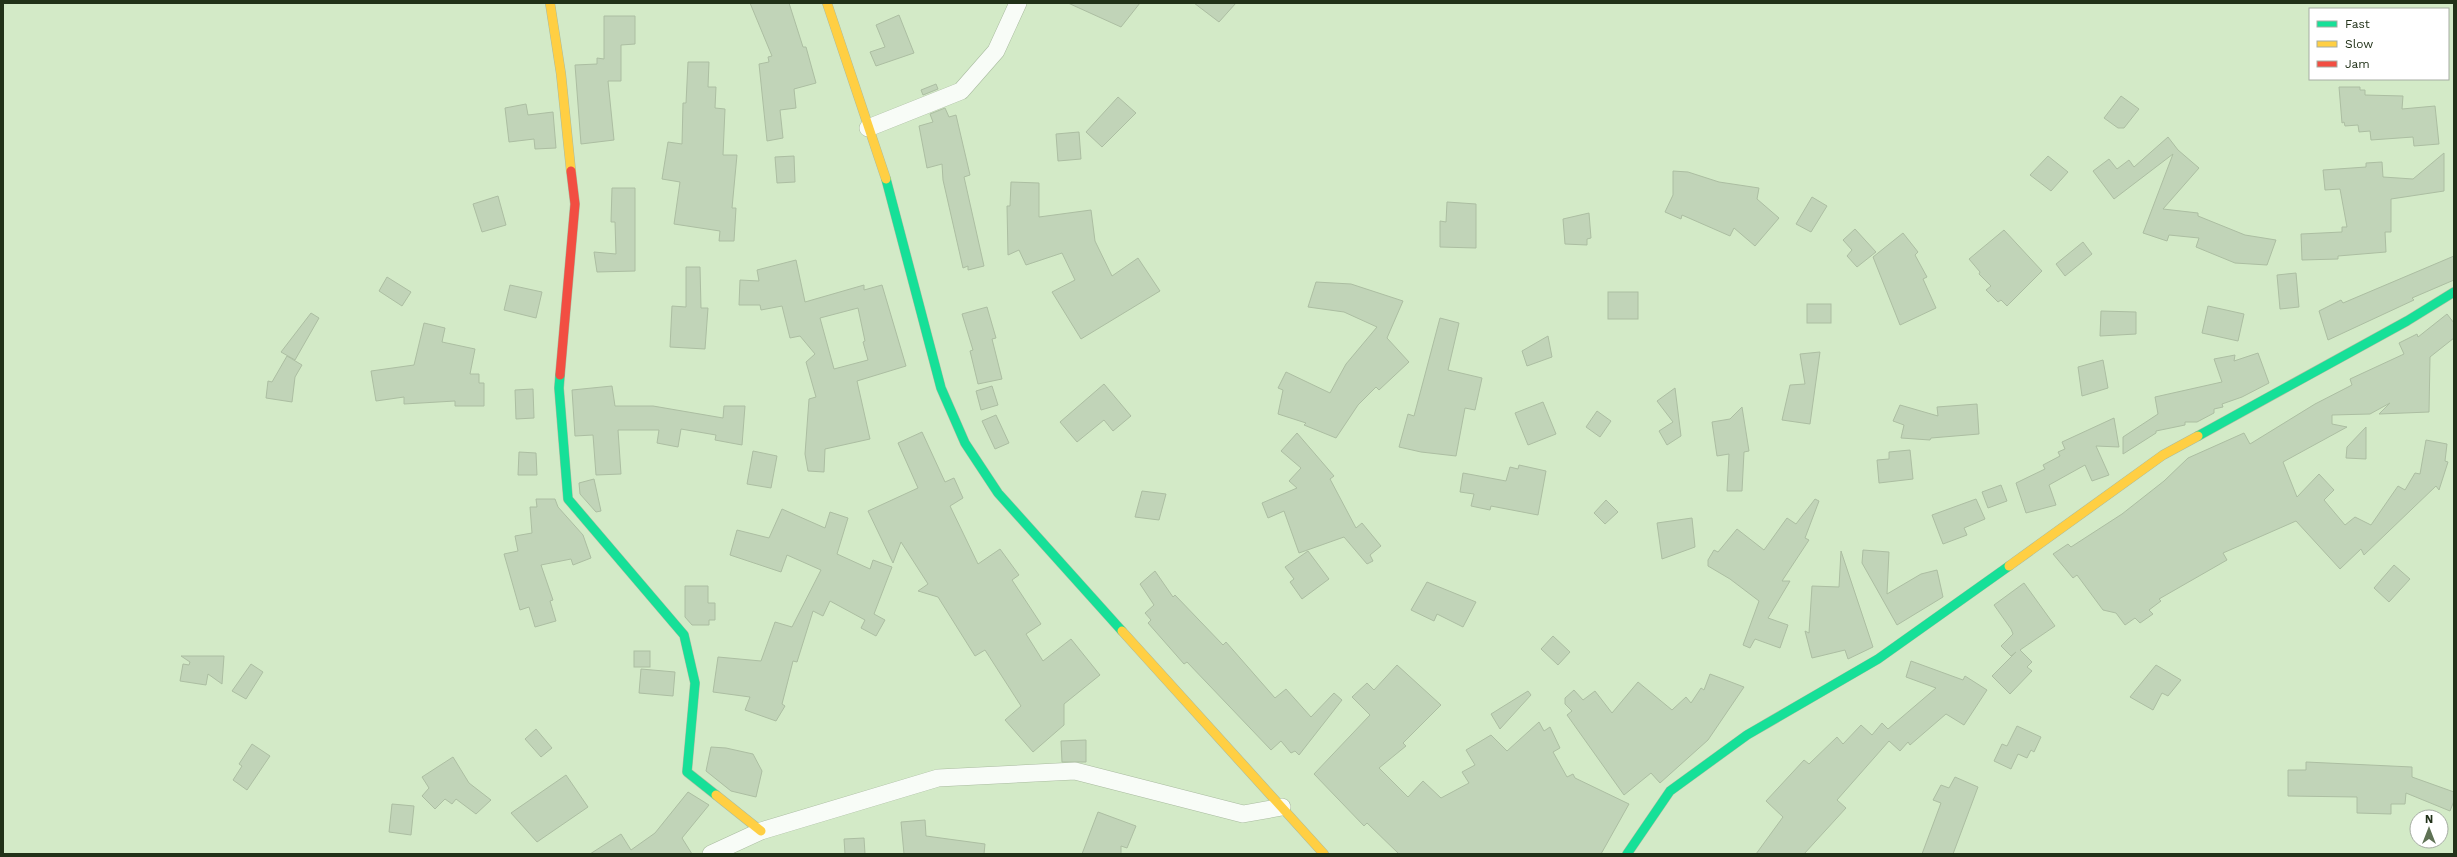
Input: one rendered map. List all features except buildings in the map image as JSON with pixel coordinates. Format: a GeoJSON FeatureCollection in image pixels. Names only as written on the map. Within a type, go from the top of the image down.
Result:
{"type":"FeatureCollection","features":[{"type":"Feature","properties":{"kind":"main road"},"geometry":{"type":"LineString","coordinates":[[550,3],[561,74],[575,204],[559,388],[568,499],[684,635],[695,683],[687,772],[761,831]]}},
{"type":"Feature","properties":{"kind":"main road"},"geometry":{"type":"LineString","coordinates":[[827,3],[892,198],[941,388],[965,443],[998,493],[1324,854]]}},
{"type":"Feature","properties":{"kind":"main road"},"geometry":{"type":"LineString","coordinates":[[1627,854],[1670,791],[1747,734],[1878,659],[2162,455],[2407,321],[2454,292]]}},
{"type":"Feature","properties":{"kind":"street"},"geometry":{"type":"LineString","coordinates":[[868,128],[961,91],[996,51],[1018,3]]}},
{"type":"Feature","properties":{"kind":"street"},"geometry":{"type":"LineString","coordinates":[[711,854],[761,831],[938,778],[1076,771],[1243,814],[1282,807]]}},
{"type":"Feature","properties":{"kind":"traffic: fast"},"geometry":{"type":"LineString","coordinates":[[886,179],[941,388],[965,443],[998,493],[1122,631]]}},
{"type":"Feature","properties":{"kind":"traffic: fast"},"geometry":{"type":"LineString","coordinates":[[2198,436],[2407,321],[2454,292]]}},
{"type":"Feature","properties":{"kind":"traffic: fast"},"geometry":{"type":"LineString","coordinates":[[560,375],[559,388],[568,499],[684,635],[695,683],[687,772],[716,795]]}},
{"type":"Feature","properties":{"kind":"traffic: fast"},"geometry":{"type":"LineString","coordinates":[[1627,854],[1670,791],[1747,735],[1878,659],[2009,566]]}},
{"type":"Feature","properties":{"kind":"traffic: slow"},"geometry":{"type":"LineString","coordinates":[[550,3],[561,74],[571,171]]}},
{"type":"Feature","properties":{"kind":"traffic: slow"},"geometry":{"type":"LineString","coordinates":[[827,3],[886,179]]}},
{"type":"Feature","properties":{"kind":"traffic: slow"},"geometry":{"type":"LineString","coordinates":[[2009,566],[2163,455],[2198,436]]}},
{"type":"Feature","properties":{"kind":"traffic: slow"},"geometry":{"type":"LineString","coordinates":[[1122,631],[1324,854]]}},
{"type":"Feature","properties":{"kind":"traffic: slow"},"geometry":{"type":"LineString","coordinates":[[716,795],[761,831]]}},
{"type":"Feature","properties":{"kind":"traffic: jam"},"geometry":{"type":"LineString","coordinates":[[560,375],[575,204],[571,171]]}}]}
